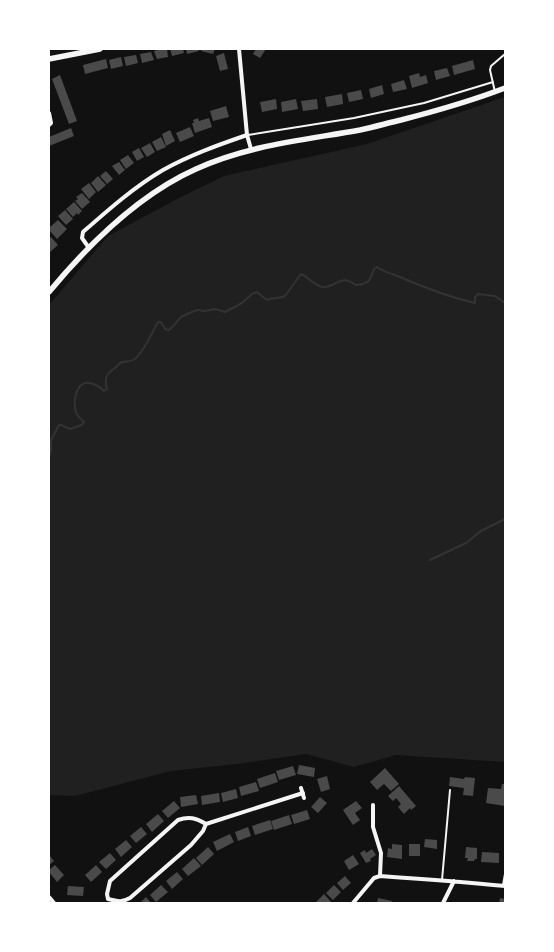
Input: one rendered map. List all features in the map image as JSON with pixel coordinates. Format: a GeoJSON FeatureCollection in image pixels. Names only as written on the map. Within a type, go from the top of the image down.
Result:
{"type":"FeatureCollection","features":[{"type":"Feature","properties":{"kind":"street"},"geometry":{"type":"LineString","coordinates":[[49,59],[100,49]]}},
{"type":"Feature","properties":{"kind":"street"},"geometry":{"type":"LineString","coordinates":[[239,49],[247,135],[251,149]]}},
{"type":"Feature","properties":{"kind":"street"},"geometry":{"type":"LineString","coordinates":[[49,292],[69,268],[89,248],[127,214],[174,180],[196,168],[251,149],[362,129],[421,115],[505,88]]}},
{"type":"Feature","properties":{"kind":"street"},"geometry":{"type":"LineString","coordinates":[[49,113],[51,118],[51,123],[49,125]]}},
{"type":"Feature","properties":{"kind":"street"},"geometry":{"type":"LineString","coordinates":[[89,248],[82,238],[84,232],[143,183],[186,158],[247,135]]}},
{"type":"Feature","properties":{"kind":"street"},"geometry":{"type":"LineString","coordinates":[[108,899],[120,902],[130,898],[192,844],[206,824],[302,790],[304,798]]}},
{"type":"Feature","properties":{"kind":"street"},"geometry":{"type":"LineString","coordinates":[[373,805],[373,827],[381,853],[380,876]]}},
{"type":"Feature","properties":{"kind":"street"},"geometry":{"type":"LineString","coordinates":[[108,899],[107,894],[110,881],[178,820],[186,817],[196,818],[206,824]]}},
{"type":"Feature","properties":{"kind":"street"},"geometry":{"type":"LineString","coordinates":[[353,903],[374,878],[380,876],[504,886]]}},
{"type":"Feature","properties":{"kind":"street"},"geometry":{"type":"LineString","coordinates":[[444,903],[454,881]]}},
{"type":"Feature","properties":{"kind":"street"},"geometry":{"type":"LineString","coordinates":[[49,897],[54,903]]}},
{"type":"Feature","properties":{"kind":"street"},"geometry":{"type":"LineString","coordinates":[[104,903],[108,899]]}},
{"type":"Feature","properties":{"kind":"lane"},"geometry":{"type":"LineString","coordinates":[[495,92],[490,70],[491,66],[505,54]]}},
{"type":"Feature","properties":{"kind":"lane"},"geometry":{"type":"LineString","coordinates":[[247,135],[354,118],[424,103],[493,82]]}},
{"type":"Feature","properties":{"kind":"lane"},"geometry":{"type":"LineString","coordinates":[[442,881],[450,790]]}},
{"type":"Feature","properties":{"kind":"lane"},"geometry":{"type":"LineString","coordinates":[[504,886],[505,874]]}},
{"type":"Feature","properties":{"kind":"shaded area"},"geometry":{"type":"Polygon","coordinates":[[[505,97],[505,762],[396,755],[354,767],[306,754],[237,764],[171,771],[75,796],[49,795],[49,305],[108,236],[224,176],[367,144],[505,97]]]}},
{"type":"Feature","properties":{"kind":"building"},"geometry":{"type":"Polygon","coordinates":[[[167,49],[168,57],[157,59],[154,51],[167,49]]]}},
{"type":"Feature","properties":{"kind":"building"},"geometry":{"type":"Polygon","coordinates":[[[170,49],[183,49],[184,53],[172,56],[170,49]]]}},
{"type":"Feature","properties":{"kind":"building"},"geometry":{"type":"Polygon","coordinates":[[[186,49],[198,49],[199,51],[187,54],[186,49]]]}},
{"type":"Feature","properties":{"kind":"building"},"geometry":{"type":"Polygon","coordinates":[[[202,49],[215,49],[213,54],[201,51],[202,49]]]}},
{"type":"Feature","properties":{"kind":"building"},"geometry":{"type":"Polygon","coordinates":[[[256,49],[266,49],[260,58],[253,54],[256,49]]]}},
{"type":"Feature","properties":{"kind":"building"},"geometry":{"type":"Polygon","coordinates":[[[151,52],[154,60],[142,63],[140,54],[151,52]]]}},
{"type":"Feature","properties":{"kind":"building"},"geometry":{"type":"Polygon","coordinates":[[[224,53],[228,69],[220,71],[216,56],[224,53]]]}},
{"type":"Feature","properties":{"kind":"building"},"geometry":{"type":"Polygon","coordinates":[[[136,55],[138,63],[126,66],[124,57],[136,55]]]}},
{"type":"Feature","properties":{"kind":"building"},"geometry":{"type":"Polygon","coordinates":[[[121,57],[123,66],[111,69],[109,60],[121,57]]]}},
{"type":"Feature","properties":{"kind":"building"},"geometry":{"type":"Polygon","coordinates":[[[106,59],[108,68],[85,74],[83,65],[106,59]]]}},
{"type":"Feature","properties":{"kind":"building"},"geometry":{"type":"Polygon","coordinates":[[[473,60],[475,69],[454,75],[452,66],[473,60]]]}},
{"type":"Feature","properties":{"kind":"building"},"geometry":{"type":"Polygon","coordinates":[[[447,68],[450,76],[436,80],[434,71],[447,68]]]}},
{"type":"Feature","properties":{"kind":"building"},"geometry":{"type":"Polygon","coordinates":[[[419,73],[420,77],[426,75],[428,83],[412,88],[409,76],[419,73]]]}},
{"type":"Feature","properties":{"kind":"building"},"geometry":{"type":"Polygon","coordinates":[[[60,75],[77,121],[69,124],[52,79],[60,75]]]}},
{"type":"Feature","properties":{"kind":"building"},"geometry":{"type":"Polygon","coordinates":[[[404,80],[407,89],[393,92],[391,84],[404,80]]]}},
{"type":"Feature","properties":{"kind":"building"},"geometry":{"type":"Polygon","coordinates":[[[382,85],[384,94],[371,98],[369,89],[382,85]]]}},
{"type":"Feature","properties":{"kind":"building"},"geometry":{"type":"Polygon","coordinates":[[[361,90],[363,99],[349,102],[347,93],[361,90]]]}},
{"type":"Feature","properties":{"kind":"building"},"geometry":{"type":"Polygon","coordinates":[[[342,94],[343,104],[327,107],[325,97],[342,94]]]}},
{"type":"Feature","properties":{"kind":"building"},"geometry":{"type":"Polygon","coordinates":[[[276,99],[277,109],[262,112],[260,102],[276,99]]]}},
{"type":"Feature","properties":{"kind":"building"},"geometry":{"type":"Polygon","coordinates":[[[296,99],[298,109],[282,112],[281,102],[296,99]]]}},
{"type":"Feature","properties":{"kind":"building"},"geometry":{"type":"Polygon","coordinates":[[[317,99],[318,109],[303,111],[301,101],[317,99]]]}},
{"type":"Feature","properties":{"kind":"building"},"geometry":{"type":"Polygon","coordinates":[[[226,106],[229,117],[213,121],[210,111],[226,106]]]}},
{"type":"Feature","properties":{"kind":"building"},"geometry":{"type":"Polygon","coordinates":[[[198,118],[199,121],[209,118],[212,127],[195,133],[192,123],[194,123],[193,120],[198,118]]]}},
{"type":"Feature","properties":{"kind":"building"},"geometry":{"type":"Polygon","coordinates":[[[190,127],[194,136],[180,142],[176,133],[190,127]]]}},
{"type":"Feature","properties":{"kind":"building"},"geometry":{"type":"Polygon","coordinates":[[[71,128],[74,136],[49,146],[49,137],[71,128]]]}},
{"type":"Feature","properties":{"kind":"building"},"geometry":{"type":"Polygon","coordinates":[[[170,130],[175,141],[166,146],[162,134],[170,130]]]}},
{"type":"Feature","properties":{"kind":"building"},"geometry":{"type":"Polygon","coordinates":[[[161,137],[166,147],[157,151],[152,142],[161,137]]]}},
{"type":"Feature","properties":{"kind":"building"},"geometry":{"type":"Polygon","coordinates":[[[150,143],[155,152],[147,157],[141,148],[150,143]]]}},
{"type":"Feature","properties":{"kind":"building"},"geometry":{"type":"Polygon","coordinates":[[[139,148],[144,157],[137,161],[132,152],[139,148]]]}},
{"type":"Feature","properties":{"kind":"building"},"geometry":{"type":"Polygon","coordinates":[[[128,155],[134,163],[126,169],[120,160],[128,155]]]}},
{"type":"Feature","properties":{"kind":"building"},"geometry":{"type":"Polygon","coordinates":[[[119,162],[125,170],[119,175],[112,166],[119,162]]]}},
{"type":"Feature","properties":{"kind":"building"},"geometry":{"type":"Polygon","coordinates":[[[106,171],[113,179],[107,184],[100,176],[106,171]]]}},
{"type":"Feature","properties":{"kind":"building"},"geometry":{"type":"Polygon","coordinates":[[[98,176],[106,185],[98,192],[91,183],[98,176]]]}},
{"type":"Feature","properties":{"kind":"building"},"geometry":{"type":"Polygon","coordinates":[[[89,183],[96,192],[89,199],[81,189],[89,183]]]}},
{"type":"Feature","properties":{"kind":"building"},"geometry":{"type":"Polygon","coordinates":[[[82,193],[90,202],[82,209],[75,201],[78,199],[76,197],[82,193]]]}},
{"type":"Feature","properties":{"kind":"building"},"geometry":{"type":"Polygon","coordinates":[[[74,202],[82,211],[73,217],[66,209],[74,202]]]}},
{"type":"Feature","properties":{"kind":"building"},"geometry":{"type":"Polygon","coordinates":[[[65,210],[73,219],[66,225],[58,216],[65,210]]]}},
{"type":"Feature","properties":{"kind":"building"},"geometry":{"type":"Polygon","coordinates":[[[58,220],[67,229],[57,239],[49,228],[58,220]]]}},
{"type":"Feature","properties":{"kind":"building"},"geometry":{"type":"Polygon","coordinates":[[[51,237],[58,245],[49,253],[49,239],[51,237]]]}},
{"type":"Feature","properties":{"kind":"building"},"geometry":{"type":"Polygon","coordinates":[[[299,765],[315,768],[314,777],[297,774],[299,765]]]}},
{"type":"Feature","properties":{"kind":"building"},"geometry":{"type":"Polygon","coordinates":[[[293,766],[296,775],[279,780],[276,771],[293,766]]]}},
{"type":"Feature","properties":{"kind":"building"},"geometry":{"type":"Polygon","coordinates":[[[385,768],[399,784],[391,791],[384,784],[377,790],[370,782],[385,768]]]}},
{"type":"Feature","properties":{"kind":"building"},"geometry":{"type":"Polygon","coordinates":[[[275,773],[278,782],[260,788],[257,779],[275,773]]]}},
{"type":"Feature","properties":{"kind":"building"},"geometry":{"type":"Polygon","coordinates":[[[327,776],[330,789],[321,792],[317,779],[327,776]]]}},
{"type":"Feature","properties":{"kind":"building"},"geometry":{"type":"Polygon","coordinates":[[[450,777],[464,779],[465,777],[475,778],[473,796],[463,795],[464,788],[449,786],[450,777]]]}},
{"type":"Feature","properties":{"kind":"building"},"geometry":{"type":"Polygon","coordinates":[[[256,782],[259,791],[241,796],[239,787],[256,782]]]}},
{"type":"Feature","properties":{"kind":"building"},"geometry":{"type":"Polygon","coordinates":[[[502,784],[505,784],[505,806],[486,803],[488,788],[501,789],[502,784]]]}},
{"type":"Feature","properties":{"kind":"building"},"geometry":{"type":"Polygon","coordinates":[[[399,786],[416,806],[411,810],[410,808],[404,814],[398,807],[401,804],[396,798],[393,801],[388,796],[399,786]]]}},
{"type":"Feature","properties":{"kind":"building"},"geometry":{"type":"Polygon","coordinates":[[[236,789],[238,798],[223,802],[221,793],[236,789]]]}},
{"type":"Feature","properties":{"kind":"building"},"geometry":{"type":"Polygon","coordinates":[[[219,793],[220,802],[202,805],[201,796],[219,793]]]}},
{"type":"Feature","properties":{"kind":"building"},"geometry":{"type":"Polygon","coordinates":[[[196,795],[198,804],[181,807],[180,797],[196,795]]]}},
{"type":"Feature","properties":{"kind":"building"},"geometry":{"type":"Polygon","coordinates":[[[320,797],[327,803],[318,813],[311,807],[320,797]]]}},
{"type":"Feature","properties":{"kind":"building"},"geometry":{"type":"Polygon","coordinates":[[[174,801],[180,808],[168,818],[162,811],[174,801]]]}},
{"type":"Feature","properties":{"kind":"building"},"geometry":{"type":"Polygon","coordinates":[[[356,801],[362,808],[355,813],[360,820],[353,825],[343,810],[356,801]]]}},
{"type":"Feature","properties":{"kind":"building"},"geometry":{"type":"Polygon","coordinates":[[[307,810],[310,819],[294,824],[291,815],[307,810]]]}},
{"type":"Feature","properties":{"kind":"building"},"geometry":{"type":"Polygon","coordinates":[[[158,814],[164,821],[152,832],[146,824],[158,814]]]}},
{"type":"Feature","properties":{"kind":"building"},"geometry":{"type":"Polygon","coordinates":[[[289,815],[292,824],[274,830],[271,821],[289,815]]]}},
{"type":"Feature","properties":{"kind":"building"},"geometry":{"type":"Polygon","coordinates":[[[270,820],[273,829],[255,835],[252,826],[270,820]]]}},
{"type":"Feature","properties":{"kind":"building"},"geometry":{"type":"Polygon","coordinates":[[[141,827],[147,834],[136,843],[130,836],[141,827]]]}},
{"type":"Feature","properties":{"kind":"building"},"geometry":{"type":"Polygon","coordinates":[[[248,827],[251,836],[238,841],[235,832],[248,827]]]}},
{"type":"Feature","properties":{"kind":"building"},"geometry":{"type":"Polygon","coordinates":[[[230,834],[234,842],[217,851],[213,842],[230,834]]]}},
{"type":"Feature","properties":{"kind":"building"},"geometry":{"type":"Polygon","coordinates":[[[425,839],[437,840],[437,849],[424,847],[425,839]]]}},
{"type":"Feature","properties":{"kind":"building"},"geometry":{"type":"Polygon","coordinates":[[[126,840],[132,847],[121,857],[115,849],[126,840]]]}},
{"type":"Feature","properties":{"kind":"building"},"geometry":{"type":"Polygon","coordinates":[[[392,844],[402,845],[402,859],[387,857],[388,848],[392,849],[392,844]]]}},
{"type":"Feature","properties":{"kind":"building"},"geometry":{"type":"Polygon","coordinates":[[[409,844],[420,844],[420,856],[409,856],[409,844]]]}},
{"type":"Feature","properties":{"kind":"building"},"geometry":{"type":"Polygon","coordinates":[[[208,847],[214,854],[202,865],[196,858],[208,847]]]}},
{"type":"Feature","properties":{"kind":"building"},"geometry":{"type":"Polygon","coordinates":[[[466,847],[477,848],[477,859],[474,861],[467,861],[468,858],[465,858],[466,847]]]}},
{"type":"Feature","properties":{"kind":"building"},"geometry":{"type":"Polygon","coordinates":[[[372,849],[376,855],[370,859],[371,861],[366,863],[360,853],[365,850],[366,853],[372,849]]]}},
{"type":"Feature","properties":{"kind":"building"},"geometry":{"type":"Polygon","coordinates":[[[482,852],[499,853],[499,863],[481,862],[482,852]]]}},
{"type":"Feature","properties":{"kind":"building"},"geometry":{"type":"Polygon","coordinates":[[[110,853],[116,860],[106,869],[99,862],[110,853]]]}},
{"type":"Feature","properties":{"kind":"building"},"geometry":{"type":"Polygon","coordinates":[[[49,855],[54,861],[49,865],[49,855]]]}},
{"type":"Feature","properties":{"kind":"building"},"geometry":{"type":"Polygon","coordinates":[[[353,855],[359,864],[349,870],[344,861],[353,855]]]}},
{"type":"Feature","properties":{"kind":"building"},"geometry":{"type":"Polygon","coordinates":[[[194,858],[201,866],[188,876],[182,869],[194,858]]]}},
{"type":"Feature","properties":{"kind":"building"},"geometry":{"type":"Polygon","coordinates":[[[55,865],[64,875],[57,882],[49,872],[49,870],[55,865]]]}},
{"type":"Feature","properties":{"kind":"building"},"geometry":{"type":"Polygon","coordinates":[[[96,865],[102,872],[91,882],[85,875],[96,865]]]}},
{"type":"Feature","properties":{"kind":"building"},"geometry":{"type":"Polygon","coordinates":[[[177,872],[183,879],[172,889],[166,881],[177,872]]]}},
{"type":"Feature","properties":{"kind":"building"},"geometry":{"type":"Polygon","coordinates":[[[345,876],[351,883],[343,890],[337,883],[345,876]]]}},
{"type":"Feature","properties":{"kind":"building"},"geometry":{"type":"Polygon","coordinates":[[[161,885],[168,892],[156,902],[150,895],[161,885]]]}},
{"type":"Feature","properties":{"kind":"building"},"geometry":{"type":"Polygon","coordinates":[[[334,885],[341,892],[333,900],[326,893],[334,885]]]}},
{"type":"Feature","properties":{"kind":"building"},"geometry":{"type":"Polygon","coordinates":[[[68,886],[84,887],[83,896],[67,895],[68,886]]]}},
{"type":"Feature","properties":{"kind":"building"},"geometry":{"type":"Polygon","coordinates":[[[324,894],[332,903],[315,903],[324,894]]]}},
{"type":"Feature","properties":{"kind":"building"},"geometry":{"type":"Polygon","coordinates":[[[146,897],[151,903],[140,903],[146,897]]]}},
{"type":"Feature","properties":{"kind":"building"},"geometry":{"type":"Polygon","coordinates":[[[378,898],[392,901],[392,903],[377,903],[378,898]]]}},
{"type":"Feature","properties":{"kind":"building"},"geometry":{"type":"Polygon","coordinates":[[[500,898],[505,899],[505,903],[499,903],[500,898]]]}},
{"type":"Feature","properties":{"kind":"waterway"},"geometry":{"type":"LineString","coordinates":[[49,456],[51,451],[51,440],[59,425],[70,429],[82,425],[84,422],[77,415],[75,407],[75,396],[80,387],[83,384],[88,383],[96,385],[104,391],[107,389],[106,380],[108,375],[121,362],[132,361],[137,357],[158,322],[161,322],[165,329],[169,330],[181,317],[191,312],[197,310],[205,311],[215,309],[225,312],[242,303],[252,294],[257,292],[267,300],[283,297],[301,274],[320,287],[333,285],[342,280],[346,280],[356,285],[366,283],[374,269],[377,267],[385,272],[456,298],[475,303],[475,297],[478,294],[495,296],[505,303]]}},
{"type":"Feature","properties":{"kind":"waterway"},"geometry":{"type":"LineString","coordinates":[[430,560],[466,543],[481,531],[505,519]]}}]}
